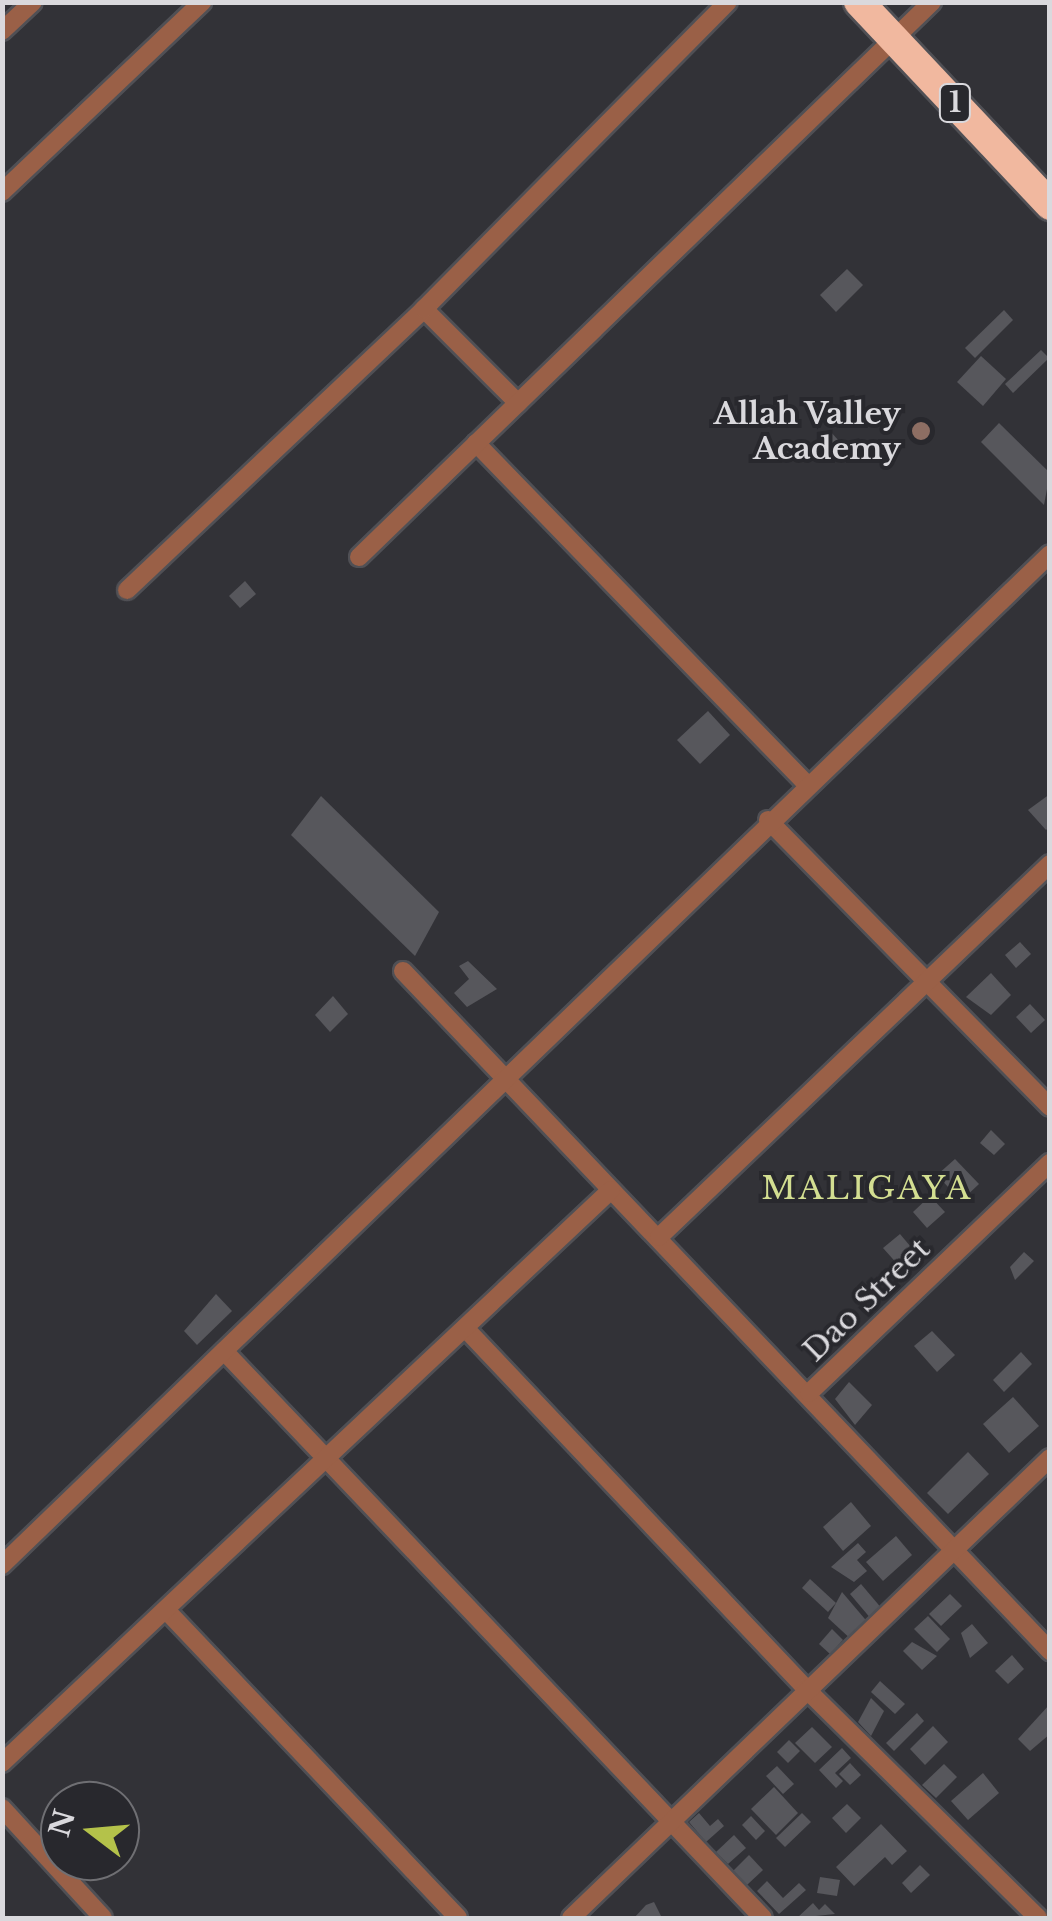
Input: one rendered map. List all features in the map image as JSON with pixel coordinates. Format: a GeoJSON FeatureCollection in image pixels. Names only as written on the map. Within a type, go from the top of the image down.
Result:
{"type":"FeatureCollection","features":[{"type":"Feature","properties":{"kind":"highway","name":"1"},"geometry":{"type":"LineString","coordinates":[[859,2],[1050,205]]}},
{"type":"Feature","properties":{"kind":"street"},"geometry":{"type":"LineString","coordinates":[[2,31],[33,2]]}},
{"type":"Feature","properties":{"kind":"street"},"geometry":{"type":"LineString","coordinates":[[2,192],[202,2]]}},
{"type":"Feature","properties":{"kind":"street"},"geometry":{"type":"LineString","coordinates":[[126,590],[424,309],[728,2]]}},
{"type":"Feature","properties":{"kind":"street"},"geometry":{"type":"LineString","coordinates":[[359,557],[932,2]]}},
{"type":"Feature","properties":{"kind":"street"},"geometry":{"type":"LineString","coordinates":[[424,309],[518,403]]}},
{"type":"Feature","properties":{"kind":"street"},"geometry":{"type":"LineString","coordinates":[[476,443],[806,784]]}},
{"type":"Feature","properties":{"kind":"street"},"geometry":{"type":"LineString","coordinates":[[2,1565],[768,820],[1049,554]]}},
{"type":"Feature","properties":{"kind":"street"},"geometry":{"type":"LineString","coordinates":[[768,820],[929,978],[1050,1108]]}},
{"type":"Feature","properties":{"kind":"street"},"geometry":{"type":"LineString","coordinates":[[659,1237],[1050,864]]}},
{"type":"Feature","properties":{"kind":"street"},"geometry":{"type":"LineString","coordinates":[[403,971],[1050,1651]]}},
{"type":"Feature","properties":{"kind":"street","name":"Dao Street"},"geometry":{"type":"LineString","coordinates":[[809,1394],[1050,1163]]}},
{"type":"Feature","properties":{"kind":"street"},"geometry":{"type":"LineString","coordinates":[[2,1763],[611,1190]]}},
{"type":"Feature","properties":{"kind":"street"},"geometry":{"type":"LineString","coordinates":[[464,1328],[806,1689],[1038,1918]]}},
{"type":"Feature","properties":{"kind":"street"},"geometry":{"type":"LineString","coordinates":[[224,1351],[763,1918]]}},
{"type":"Feature","properties":{"kind":"street"},"geometry":{"type":"LineString","coordinates":[[570,1918],[1050,1458]]}},
{"type":"Feature","properties":{"kind":"street"},"geometry":{"type":"LineString","coordinates":[[166,1610],[458,1918]]}},
{"type":"Feature","properties":{"kind":"street"},"geometry":{"type":"LineString","coordinates":[[2,1808],[103,1918]]}},
{"type":"Feature","properties":{"kind":"building"},"geometry":{"type":"Polygon","coordinates":[[[847,269],[863,285],[836,312],[820,295],[847,269]]]}},
{"type":"Feature","properties":{"kind":"building"},"geometry":{"type":"Polygon","coordinates":[[[1004,310],[1013,320],[975,358],[965,348],[1004,310]]]}},
{"type":"Feature","properties":{"kind":"building"},"geometry":{"type":"Polygon","coordinates":[[[1041,350],[1049,358],[1013,393],[1005,384],[1041,350]]]}},
{"type":"Feature","properties":{"kind":"building"},"geometry":{"type":"Polygon","coordinates":[[[981,356],[1006,379],[983,406],[957,382],[981,356]]]}},
{"type":"Feature","properties":{"kind":"building"},"geometry":{"type":"Polygon","coordinates":[[[999,423],[1050,473],[1044,505],[981,442],[999,423]]]}},
{"type":"Feature","properties":{"kind":"building"},"geometry":{"type":"Polygon","coordinates":[[[830,431],[848,451],[837,462],[819,442],[830,431]]]}},
{"type":"Feature","properties":{"kind":"building"},"geometry":{"type":"Polygon","coordinates":[[[245,581],[256,594],[240,608],[229,596],[245,581]]]}},
{"type":"Feature","properties":{"kind":"building"},"geometry":{"type":"Polygon","coordinates":[[[708,711],[730,735],[700,764],[677,740],[708,711]]]}},
{"type":"Feature","properties":{"kind":"building"},"geometry":{"type":"Polygon","coordinates":[[[1050,794],[1050,827],[1046,830],[1028,810],[1050,794]]]}},
{"type":"Feature","properties":{"kind":"building"},"geometry":{"type":"Polygon","coordinates":[[[321,796],[439,912],[415,956],[291,835],[321,796]]]}},
{"type":"Feature","properties":{"kind":"building"},"geometry":{"type":"Polygon","coordinates":[[[1020,942],[1031,954],[1016,968],[1005,955],[1020,942]]]}},
{"type":"Feature","properties":{"kind":"building"},"geometry":{"type":"Polygon","coordinates":[[[468,961],[497,989],[467,1007],[454,993],[469,979],[459,966],[468,961]]]}},
{"type":"Feature","properties":{"kind":"building"},"geometry":{"type":"Polygon","coordinates":[[[991,973],[1011,995],[991,1015],[966,997],[991,973]]]}},
{"type":"Feature","properties":{"kind":"building"},"geometry":{"type":"Polygon","coordinates":[[[333,996],[348,1014],[330,1032],[315,1015],[333,996]]]}},
{"type":"Feature","properties":{"kind":"building"},"geometry":{"type":"Polygon","coordinates":[[[1030,1004],[1045,1020],[1031,1033],[1016,1017],[1030,1004]]]}},
{"type":"Feature","properties":{"kind":"building"},"geometry":{"type":"Polygon","coordinates":[[[991,1130],[1005,1144],[994,1155],[980,1143],[991,1130]]]}},
{"type":"Feature","properties":{"kind":"building"},"geometry":{"type":"Polygon","coordinates":[[[955,1159],[979,1184],[961,1201],[937,1175],[955,1159]]]}},
{"type":"Feature","properties":{"kind":"building"},"geometry":{"type":"Polygon","coordinates":[[[930,1196],[945,1212],[927,1228],[913,1212],[930,1196]]]}},
{"type":"Feature","properties":{"kind":"building"},"geometry":{"type":"Polygon","coordinates":[[[900,1234],[916,1253],[900,1267],[883,1248],[900,1234]]]}},
{"type":"Feature","properties":{"kind":"building"},"geometry":{"type":"Polygon","coordinates":[[[1024,1252],[1034,1261],[1015,1280],[1010,1267],[1024,1252]]]}},
{"type":"Feature","properties":{"kind":"building"},"geometry":{"type":"Polygon","coordinates":[[[216,1294],[232,1311],[197,1345],[184,1331],[216,1294]]]}},
{"type":"Feature","properties":{"kind":"building"},"geometry":{"type":"Polygon","coordinates":[[[932,1331],[955,1355],[937,1372],[914,1346],[932,1331]]]}},
{"type":"Feature","properties":{"kind":"building"},"geometry":{"type":"Polygon","coordinates":[[[1021,1352],[1032,1364],[1004,1392],[993,1380],[1021,1352]]]}},
{"type":"Feature","properties":{"kind":"building"},"geometry":{"type":"Polygon","coordinates":[[[849,1382],[872,1405],[855,1425],[835,1399],[849,1382]]]}},
{"type":"Feature","properties":{"kind":"building"},"geometry":{"type":"Polygon","coordinates":[[[1013,1397],[1039,1426],[1009,1453],[983,1424],[1013,1397]]]}},
{"type":"Feature","properties":{"kind":"building"},"geometry":{"type":"Polygon","coordinates":[[[968,1452],[989,1474],[948,1514],[927,1493],[968,1452]]]}},
{"type":"Feature","properties":{"kind":"building"},"geometry":{"type":"Polygon","coordinates":[[[851,1502],[871,1526],[843,1551],[823,1527],[851,1502]]]}},
{"type":"Feature","properties":{"kind":"building"},"geometry":{"type":"Polygon","coordinates":[[[896,1536],[912,1555],[883,1581],[866,1562],[896,1536]]]}},
{"type":"Feature","properties":{"kind":"building"},"geometry":{"type":"Polygon","coordinates":[[[858,1543],[866,1552],[857,1560],[867,1571],[854,1582],[831,1567],[858,1543]]]}},
{"type":"Feature","properties":{"kind":"building"},"geometry":{"type":"Polygon","coordinates":[[[810,1579],[836,1603],[828,1612],[802,1588],[810,1579]]]}},
{"type":"Feature","properties":{"kind":"building"},"geometry":{"type":"Polygon","coordinates":[[[861,1584],[883,1610],[872,1620],[850,1594],[861,1584]]]}},
{"type":"Feature","properties":{"kind":"building"},"geometry":{"type":"Polygon","coordinates":[[[842,1592],[870,1625],[854,1642],[828,1618],[842,1592]]]}},
{"type":"Feature","properties":{"kind":"building"},"geometry":{"type":"Polygon","coordinates":[[[950,1594],[962,1606],[941,1626],[929,1614],[950,1594]]]}},
{"type":"Feature","properties":{"kind":"building"},"geometry":{"type":"Polygon","coordinates":[[[928,1616],[950,1639],[937,1652],[914,1629],[928,1616]]]}},
{"type":"Feature","properties":{"kind":"building"},"geometry":{"type":"Polygon","coordinates":[[[972,1624],[988,1643],[970,1658],[961,1633],[972,1624]]]}},
{"type":"Feature","properties":{"kind":"building"},"geometry":{"type":"Polygon","coordinates":[[[832,1629],[843,1640],[830,1654],[819,1644],[832,1629]]]}},
{"type":"Feature","properties":{"kind":"building"},"geometry":{"type":"Polygon","coordinates":[[[912,1642],[937,1656],[922,1670],[903,1651],[912,1642]]]}},
{"type":"Feature","properties":{"kind":"building"},"geometry":{"type":"Polygon","coordinates":[[[1012,1655],[1024,1669],[1008,1684],[995,1671],[1012,1655]]]}},
{"type":"Feature","properties":{"kind":"building"},"geometry":{"type":"Polygon","coordinates":[[[880,1681],[905,1704],[895,1714],[871,1692],[880,1681]]]}},
{"type":"Feature","properties":{"kind":"building"},"geometry":{"type":"Polygon","coordinates":[[[871,1698],[884,1711],[871,1736],[858,1722],[871,1698]]]}},
{"type":"Feature","properties":{"kind":"building"},"geometry":{"type":"Polygon","coordinates":[[[1050,1704],[1050,1734],[1030,1751],[1018,1739],[1050,1704]]]}},
{"type":"Feature","properties":{"kind":"building"},"geometry":{"type":"Polygon","coordinates":[[[917,1713],[924,1721],[894,1751],[886,1743],[917,1713]]]}},
{"type":"Feature","properties":{"kind":"building"},"geometry":{"type":"Polygon","coordinates":[[[933,1726],[948,1742],[925,1765],[910,1749],[933,1726]]]}},
{"type":"Feature","properties":{"kind":"building"},"geometry":{"type":"Polygon","coordinates":[[[812,1727],[832,1747],[815,1763],[795,1743],[812,1727]]]}},
{"type":"Feature","properties":{"kind":"building"},"geometry":{"type":"Polygon","coordinates":[[[789,1740],[800,1751],[788,1763],[777,1752],[789,1740]]]}},
{"type":"Feature","properties":{"kind":"building"},"geometry":{"type":"Polygon","coordinates":[[[842,1748],[851,1758],[835,1773],[843,1781],[836,1788],[819,1770],[842,1748]]]}},
{"type":"Feature","properties":{"kind":"building"},"geometry":{"type":"Polygon","coordinates":[[[850,1763],[861,1775],[850,1785],[839,1774],[850,1763]]]}},
{"type":"Feature","properties":{"kind":"building"},"geometry":{"type":"Polygon","coordinates":[[[944,1764],[957,1777],[936,1798],[922,1785],[944,1764]]]}},
{"type":"Feature","properties":{"kind":"building"},"geometry":{"type":"Polygon","coordinates":[[[777,1766],[794,1784],[783,1794],[766,1776],[777,1766]]]}},
{"type":"Feature","properties":{"kind":"building"},"geometry":{"type":"Polygon","coordinates":[[[983,1773],[999,1793],[968,1820],[951,1801],[983,1773]]]}},
{"type":"Feature","properties":{"kind":"building"},"geometry":{"type":"Polygon","coordinates":[[[774,1787],[798,1813],[776,1835],[751,1809],[774,1787]]]}},
{"type":"Feature","properties":{"kind":"building"},"geometry":{"type":"Polygon","coordinates":[[[847,1804],[861,1818],[846,1833],[832,1818],[847,1804]]]}},
{"type":"Feature","properties":{"kind":"building"},"geometry":{"type":"Polygon","coordinates":[[[699,1813],[710,1826],[718,1819],[724,1826],[706,1842],[689,1822],[699,1813]]]}},
{"type":"Feature","properties":{"kind":"building"},"geometry":{"type":"Polygon","coordinates":[[[802,1813],[811,1822],[785,1847],[776,1838],[802,1813]]]}},
{"type":"Feature","properties":{"kind":"building"},"geometry":{"type":"Polygon","coordinates":[[[751,1816],[765,1831],[756,1840],[742,1825],[751,1816]]]}},
{"type":"Feature","properties":{"kind":"building"},"geometry":{"type":"Polygon","coordinates":[[[881,1824],[907,1851],[892,1865],[885,1857],[854,1886],[836,1867],[881,1824]]]}},
{"type":"Feature","properties":{"kind":"building"},"geometry":{"type":"Polygon","coordinates":[[[734,1835],[746,1848],[728,1864],[716,1852],[734,1835]]]}},
{"type":"Feature","properties":{"kind":"building"},"geometry":{"type":"Polygon","coordinates":[[[749,1855],[763,1870],[747,1885],[733,1871],[749,1855]]]}},
{"type":"Feature","properties":{"kind":"building"},"geometry":{"type":"Polygon","coordinates":[[[920,1865],[930,1875],[911,1893],[902,1883],[920,1865]]]}},
{"type":"Feature","properties":{"kind":"building"},"geometry":{"type":"Polygon","coordinates":[[[820,1877],[840,1880],[837,1896],[817,1893],[820,1877]]]}},
{"type":"Feature","properties":{"kind":"building"},"geometry":{"type":"Polygon","coordinates":[[[767,1881],[783,1898],[799,1883],[806,1890],[779,1914],[757,1891],[767,1881]]]}},
{"type":"Feature","properties":{"kind":"building"},"geometry":{"type":"Polygon","coordinates":[[[654,1902],[662,1918],[634,1918],[646,1905],[654,1902]]]}},
{"type":"Feature","properties":{"kind":"building"},"geometry":{"type":"Polygon","coordinates":[[[813,1903],[819,1910],[825,1904],[835,1914],[797,1918],[813,1903]]]}},
{"type":"Feature","properties":{"kind":"place","name":"Allah Valley Academy"},"geometry":{"type":"Point","coordinates":[921,431]}},
{"type":"Feature","properties":{"kind":"district","name":"MALIGAYA"},"geometry":{"type":"Point","coordinates":[867,1188]}}]}
